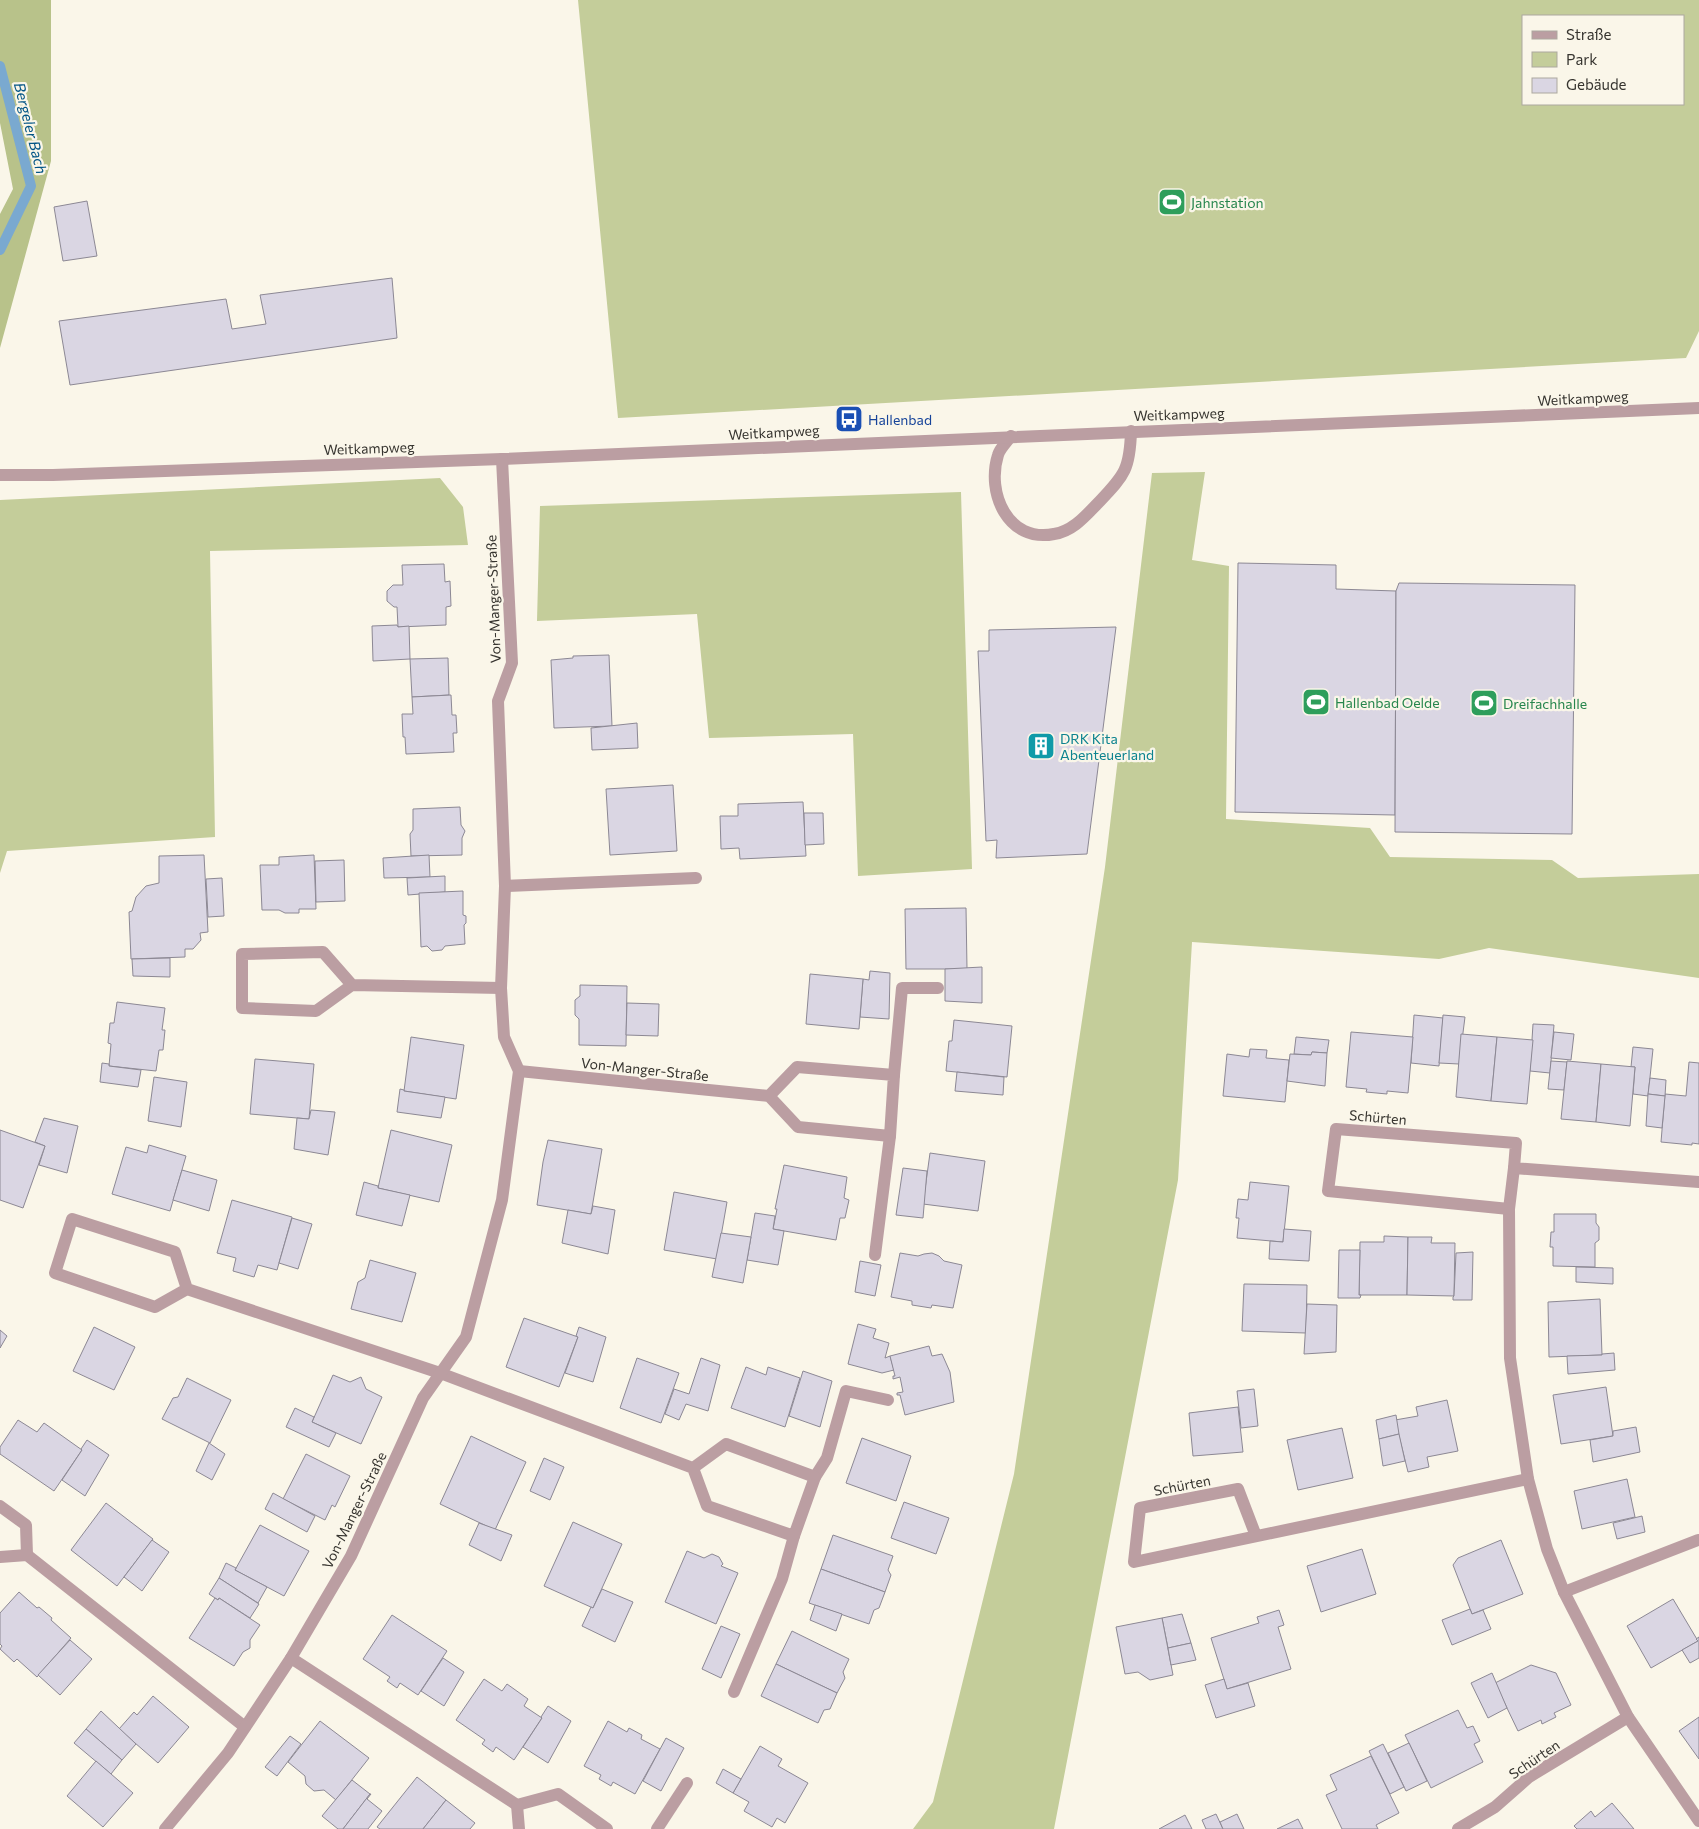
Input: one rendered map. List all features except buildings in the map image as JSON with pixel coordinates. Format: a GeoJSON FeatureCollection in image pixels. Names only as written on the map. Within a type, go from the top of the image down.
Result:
{"type":"FeatureCollection","features":[{"type":"Feature","properties":{"kind":"street","name":"Weitkampweg"},"geometry":{"type":"LineString","coordinates":[[0,474],[53,475],[502,458],[1699,408]]}},
{"type":"Feature","properties":{"kind":"street"},"geometry":{"type":"LineString","coordinates":[[1011,436],[999,453],[994,471],[996,496],[1004,514],[1017,527],[1033,534],[1054,534],[1080,522],[1118,482],[1127,468],[1130,452],[1130,431]]}},
{"type":"Feature","properties":{"kind":"street","name":"Von-Manger-Straße"},"geometry":{"type":"LineString","coordinates":[[165,1829],[228,1753],[291,1658],[351,1556],[423,1398],[466,1338],[502,1200],[519,1071],[504,1037],[501,988],[505,886],[498,701],[512,663],[502,458]]}},
{"type":"Feature","properties":{"kind":"street"},"geometry":{"type":"LineString","coordinates":[[505,886],[696,878]]}},
{"type":"Feature","properties":{"kind":"street"},"geometry":{"type":"LineString","coordinates":[[352,985],[322,952],[242,954],[242,1008],[316,1012],[352,985],[501,988]]}},
{"type":"Feature","properties":{"kind":"street"},"geometry":{"type":"LineString","coordinates":[[875,1254],[890,1136],[902,988],[938,988]]}},
{"type":"Feature","properties":{"kind":"street"},"geometry":{"type":"LineString","coordinates":[[890,1136],[798,1127],[769,1096],[797,1067],[894,1075]]}},
{"type":"Feature","properties":{"kind":"street","name":"Von-Manger-Straße"},"geometry":{"type":"LineString","coordinates":[[519,1071],[769,1096]]}},
{"type":"Feature","properties":{"kind":"street","name":"Schürten"},"geometry":{"type":"LineString","coordinates":[[1509,1209],[1328,1191],[1336,1129],[1516,1143],[1509,1209],[1510,1358],[1528,1479],[1547,1549],[1564,1592],[1628,1718],[1699,1821]]}},
{"type":"Feature","properties":{"kind":"street"},"geometry":{"type":"LineString","coordinates":[[1514,1168],[1699,1182]]}},
{"type":"Feature","properties":{"kind":"street"},"geometry":{"type":"LineString","coordinates":[[187,1288],[175,1252],[72,1220],[55,1273],[155,1307],[187,1288],[440,1373],[693,1468],[707,1506],[794,1536]]}},
{"type":"Feature","properties":{"kind":"street"},"geometry":{"type":"LineString","coordinates":[[734,1692],[782,1579],[794,1536],[815,1477],[827,1458],[846,1391],[888,1400]]}},
{"type":"Feature","properties":{"kind":"street"},"geometry":{"type":"LineString","coordinates":[[693,1468],[726,1444],[815,1477]]}},
{"type":"Feature","properties":{"kind":"street","name":"Schürten"},"geometry":{"type":"LineString","coordinates":[[1256,1536],[1238,1489],[1140,1508],[1134,1562],[1528,1479]]}},
{"type":"Feature","properties":{"kind":"street"},"geometry":{"type":"LineString","coordinates":[[0,1506],[26,1525],[27,1555]]}},
{"type":"Feature","properties":{"kind":"street"},"geometry":{"type":"LineString","coordinates":[[1564,1592],[1698,1540]]}},
{"type":"Feature","properties":{"kind":"street"},"geometry":{"type":"LineString","coordinates":[[0,1557],[27,1555],[245,1727]]}},
{"type":"Feature","properties":{"kind":"street"},"geometry":{"type":"LineString","coordinates":[[291,1658],[517,1805],[558,1794],[607,1829]]}},
{"type":"Feature","properties":{"kind":"street","name":"Schürten"},"geometry":{"type":"LineString","coordinates":[[1458,1829],[1495,1807],[1529,1777],[1628,1718]]}},
{"type":"Feature","properties":{"kind":"street"},"geometry":{"type":"LineString","coordinates":[[657,1829],[687,1783]]}},
{"type":"Feature","properties":{"kind":"street"},"geometry":{"type":"LineString","coordinates":[[517,1805],[519,1829]]}},
{"type":"Feature","properties":{"kind":"green space"},"geometry":{"type":"Polygon","coordinates":[[[0,0],[51,0],[51,161],[0,348],[0,214],[13,189],[0,123],[0,0]]]}},
{"type":"Feature","properties":{"kind":"green space","name":"Jahnstation"},"geometry":{"type":"Polygon","coordinates":[[[578,0],[1699,0],[1699,331],[1686,358],[618,418],[578,0]]]}},
{"type":"Feature","properties":{"kind":"green space"},"geometry":{"type":"Polygon","coordinates":[[[1205,472],[1192,560],[1229,566],[1226,819],[1370,828],[1390,857],[1552,860],[1578,878],[1699,874],[1699,978],[1489,948],[1439,959],[1192,942],[1178,1180],[1054,1829],[913,1829],[933,1802],[1014,1474],[1105,867],[1152,473],[1205,472]]]}},
{"type":"Feature","properties":{"kind":"green space"},"geometry":{"type":"Polygon","coordinates":[[[440,478],[463,507],[468,545],[210,551],[215,837],[7,851],[0,873],[0,500],[440,478]]]}},
{"type":"Feature","properties":{"kind":"green space"},"geometry":{"type":"Polygon","coordinates":[[[961,492],[972,869],[858,876],[853,734],[709,738],[697,614],[537,621],[540,506],[961,492]]]}},
{"type":"Feature","properties":{"kind":"waterway","name":"Bergeler Bach"},"geometry":{"type":"LineString","coordinates":[[0,66],[31,186],[0,250]]}},
{"type":"Feature","properties":{"kind":"place","name":"Jahnstation"},"geometry":{"type":"Point","coordinates":[1172,202]}},
{"type":"Feature","properties":{"kind":"place","name":"Hallenbad"},"geometry":{"type":"Point","coordinates":[849,419]}},
{"type":"Feature","properties":{"kind":"place","name":"Hallenbad Oelde"},"geometry":{"type":"Point","coordinates":[1316,702]}},
{"type":"Feature","properties":{"kind":"place","name":"Dreifachhalle"},"geometry":{"type":"Point","coordinates":[1484,703]}},
{"type":"Feature","properties":{"kind":"place","name":"DRK Kita Abenteuerland"},"geometry":{"type":"Point","coordinates":[1041,746]}}]}
